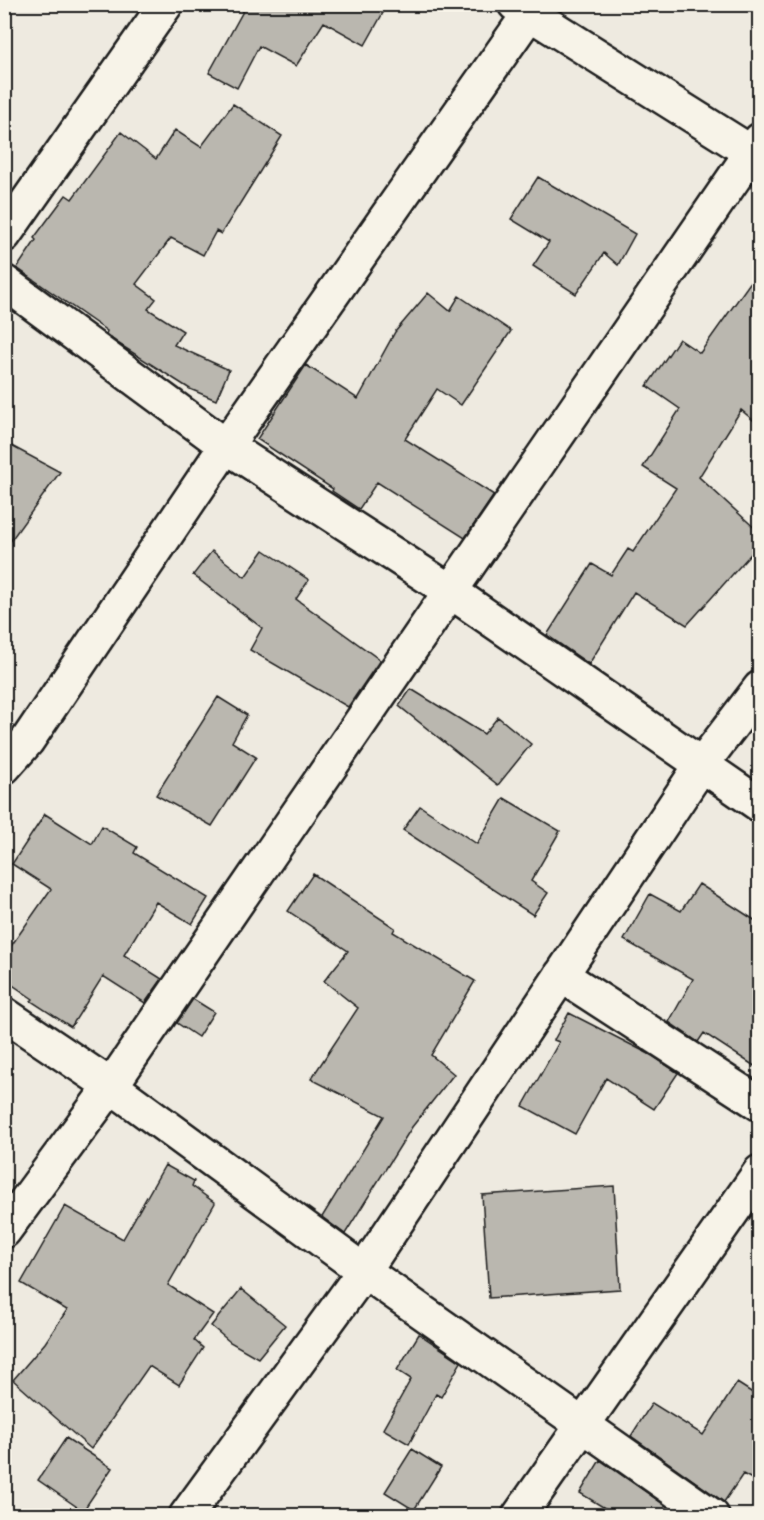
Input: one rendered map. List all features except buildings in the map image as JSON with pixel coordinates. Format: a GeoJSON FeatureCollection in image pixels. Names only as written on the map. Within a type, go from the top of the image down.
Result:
{"type":"FeatureCollection","features":[{"type":"Feature","properties":{"kind":"street"},"geometry":{"type":"LineString","coordinates":[[4,235],[166,4]]}},
{"type":"Feature","properties":{"kind":"street"},"geometry":{"type":"LineString","coordinates":[[4,767],[33,732],[527,8],[757,150],[450,591],[111,1086],[4,1231]]}},
{"type":"Feature","properties":{"kind":"street"},"geometry":{"type":"LineString","coordinates":[[4,282],[226,446],[450,591],[759,805]]}},
{"type":"Feature","properties":{"kind":"street"},"geometry":{"type":"LineString","coordinates":[[186,1515],[364,1271],[702,764],[759,688]]}},
{"type":"Feature","properties":{"kind":"street"},"geometry":{"type":"LineString","coordinates":[[561,975],[759,1104]]}},
{"type":"Feature","properties":{"kind":"street"},"geometry":{"type":"LineString","coordinates":[[4,1014],[111,1086],[364,1271],[712,1515]]}},
{"type":"Feature","properties":{"kind":"street"},"geometry":{"type":"LineString","coordinates":[[519,1515],[759,1172]]}}]}
